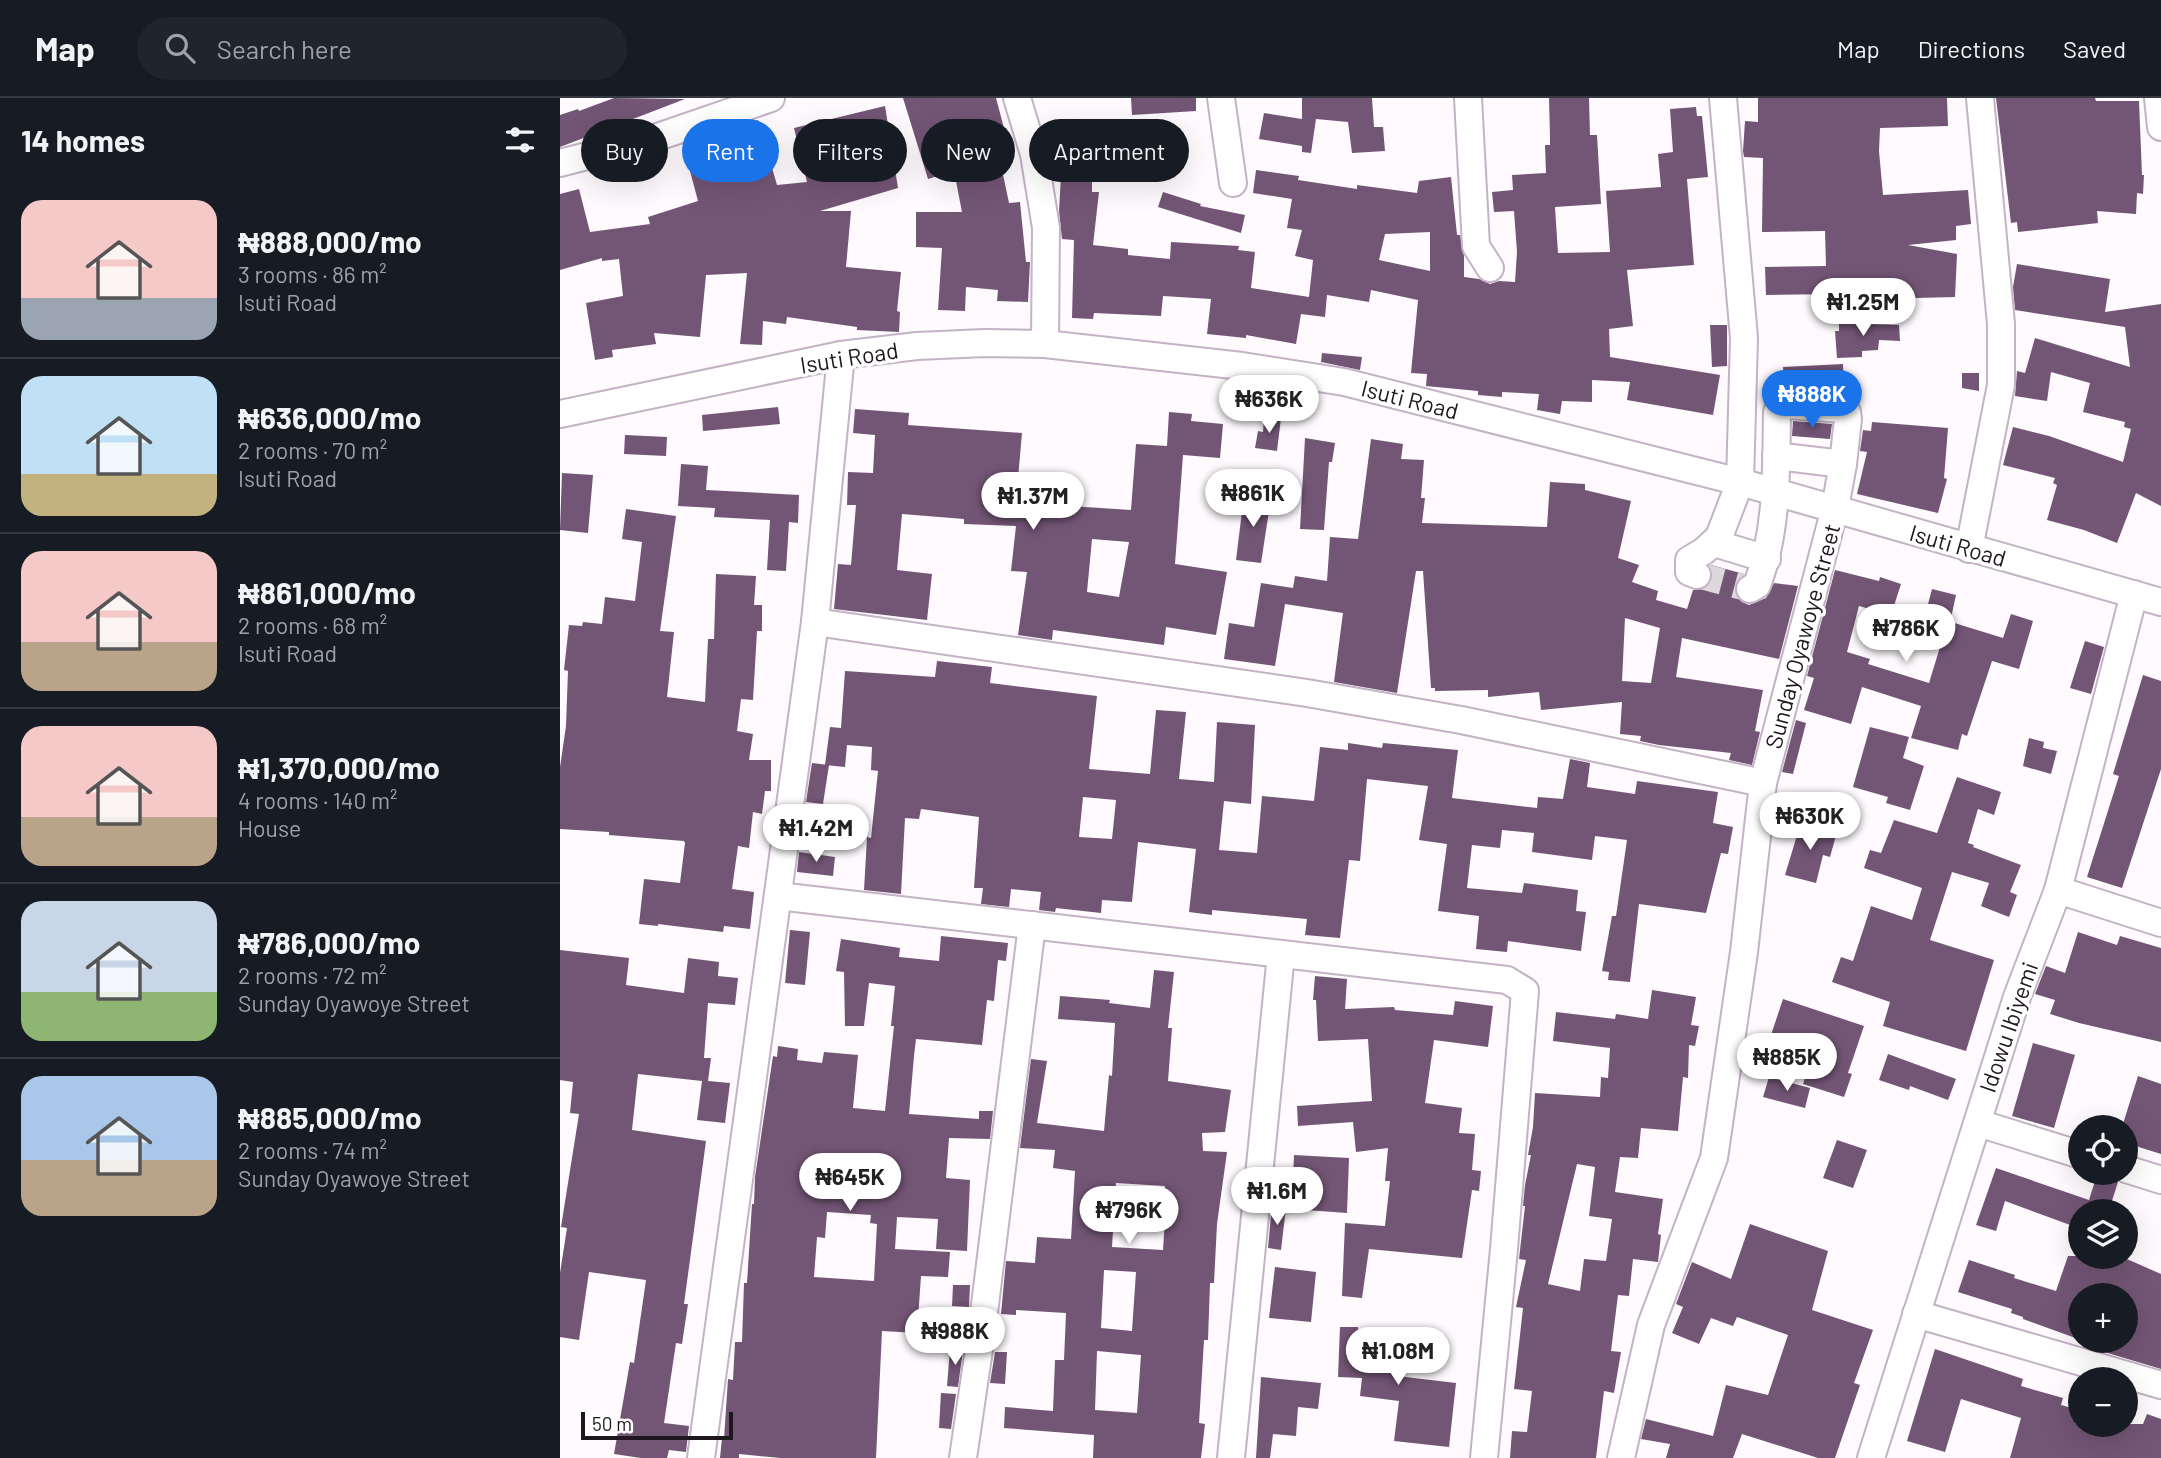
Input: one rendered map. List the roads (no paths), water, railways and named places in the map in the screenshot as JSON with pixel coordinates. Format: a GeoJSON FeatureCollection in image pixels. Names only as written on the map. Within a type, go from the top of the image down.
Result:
{"type":"FeatureCollection","features":[{"type":"Feature","properties":{"kind":"street"},"geometry":{"type":"LineString","coordinates":[[560,163],[649,140],[768,98]]}},
{"type":"Feature","properties":{"kind":"street"},"geometry":{"type":"LineString","coordinates":[[1017,98],[1034,154],[1046,228],[1045,344]]}},
{"type":"Feature","properties":{"kind":"street"},"geometry":{"type":"LineString","coordinates":[[1221,98],[1233,183]]}},
{"type":"Feature","properties":{"kind":"street"},"geometry":{"type":"LineString","coordinates":[[1468,98],[1476,246],[1490,268]]}},
{"type":"Feature","properties":{"kind":"street"},"geometry":{"type":"LineString","coordinates":[[1698,575],[1689,572],[1689,560],[1714,543],[1725,524],[1740,482],[1744,338],[1723,98]]}},
{"type":"Feature","properties":{"kind":"street"},"geometry":{"type":"LineString","coordinates":[[1969,549],[2001,385],[2001,324],[1980,98]]}},
{"type":"Feature","properties":{"kind":"street"},"geometry":{"type":"LineString","coordinates":[[2158,98],[2161,127]]}},
{"type":"Feature","properties":{"kind":"street","name":"Isuti Road"},"geometry":{"type":"LineString","coordinates":[[560,414],[841,355],[917,346],[1045,344],[1242,366],[1344,382],[1740,482],[2161,602]]}},
{"type":"Feature","properties":{"kind":"street"},"geometry":{"type":"LineString","coordinates":[[701,1458],[815,622],[841,355]]}},
{"type":"Feature","properties":{"kind":"street","name":"Sunday Oyawoye Street"},"geometry":{"type":"LineString","coordinates":[[1621,1458],[1651,1325],[1714,1158],[1744,952],[1763,783],[1836,509],[1847,412],[1842,409],[1780,406],[1777,412],[1776,456]]}},
{"type":"Feature","properties":{"kind":"street"},"geometry":{"type":"LineString","coordinates":[[1750,589],[1757,585],[1767,559],[1776,456],[1843,464]]}},
{"type":"Feature","properties":{"kind":"street"},"geometry":{"type":"LineString","coordinates":[[1714,543],[1767,559]]}},
{"type":"Feature","properties":{"kind":"street","name":"Idowu Ibiyemi"},"geometry":{"type":"LineString","coordinates":[[1871,1458],[2017,997],[2058,890],[2134,594]]}},
{"type":"Feature","properties":{"kind":"street"},"geometry":{"type":"LineString","coordinates":[[815,622],[1307,693],[1461,719],[1763,783]]}},
{"type":"Feature","properties":{"kind":"street"},"geometry":{"type":"LineString","coordinates":[[2058,890],[2161,923]]}},
{"type":"Feature","properties":{"kind":"street"},"geometry":{"type":"LineString","coordinates":[[778,896],[1507,980],[1525,991],[1484,1458]]}},
{"type":"Feature","properties":{"kind":"street"},"geometry":{"type":"LineString","coordinates":[[964,1458],[1032,925]]}},
{"type":"Feature","properties":{"kind":"street"},"geometry":{"type":"LineString","coordinates":[[1231,1458],[1282,954]]}},
{"type":"Feature","properties":{"kind":"street"},"geometry":{"type":"LineString","coordinates":[[1991,1127],[2068,1151]]}},
{"type":"Feature","properties":{"kind":"street"},"geometry":{"type":"LineString","coordinates":[[2138,1173],[2161,1180]]}},
{"type":"Feature","properties":{"kind":"street"},"geometry":{"type":"LineString","coordinates":[[1916,1314],[2161,1385]]}},
{"type":"Feature","properties":{"kind":"tunnel"},"geometry":{"type":"LineString","coordinates":[[1697,575],[1750,589]]}}]}
